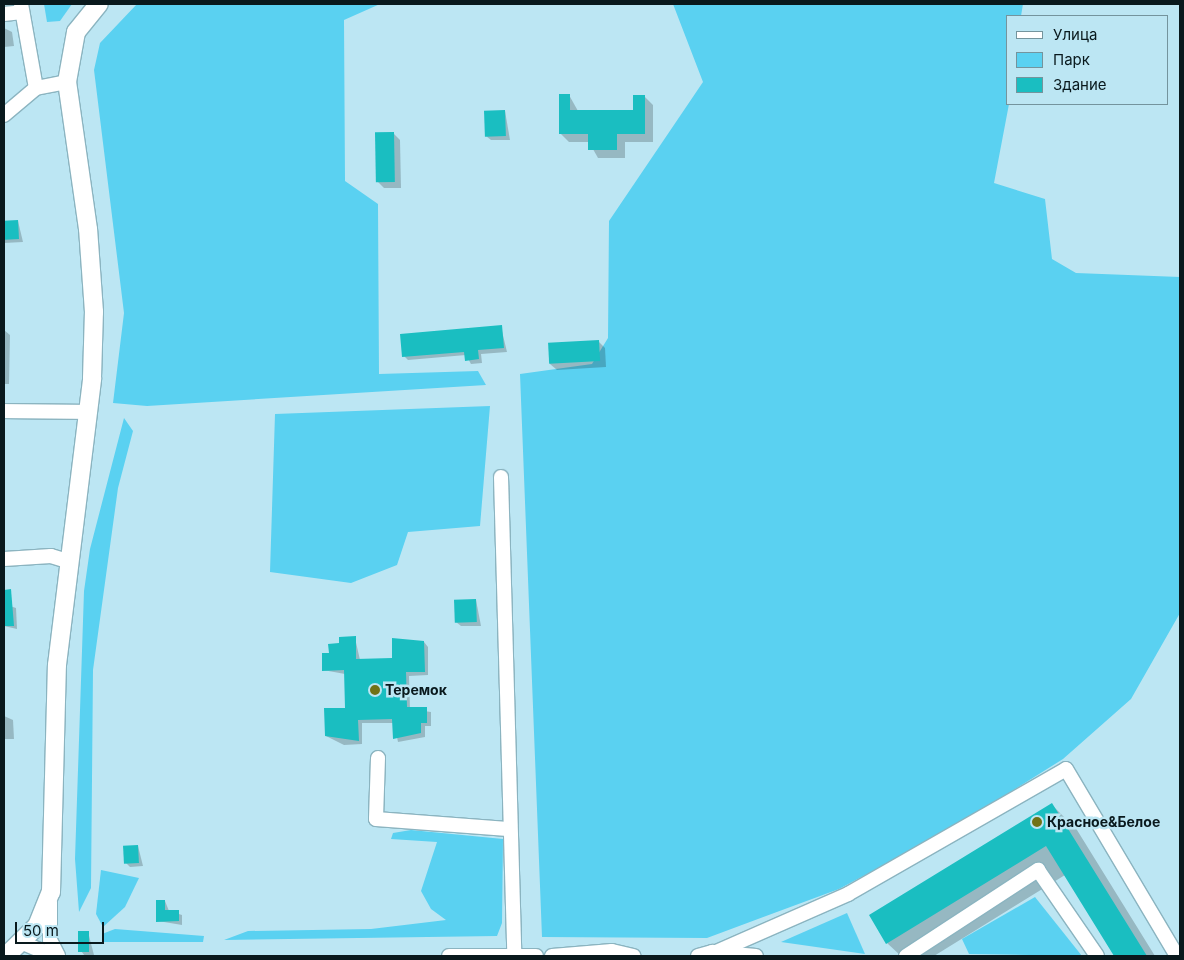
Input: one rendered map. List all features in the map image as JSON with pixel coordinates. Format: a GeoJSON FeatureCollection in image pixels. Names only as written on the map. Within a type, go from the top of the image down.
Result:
{"type":"FeatureCollection","features":[{"type":"Feature","properties":{"kind":"main road"},"geometry":{"type":"LineString","coordinates":[[15,951],[44,915],[51,894],[54,704],[67,561],[88,412],[93,350],[92,266],[67,82],[76,32],[99,4]]}},
{"type":"Feature","properties":{"kind":"street"},"geometry":{"type":"LineString","coordinates":[[4,14],[21,8],[36,88]]}},
{"type":"Feature","properties":{"kind":"street"},"geometry":{"type":"LineString","coordinates":[[4,115],[36,88],[67,82]]}},
{"type":"Feature","properties":{"kind":"street"},"geometry":{"type":"LineString","coordinates":[[4,411],[88,412]]}},
{"type":"Feature","properties":{"kind":"street"},"geometry":{"type":"LineString","coordinates":[[501,477],[508,829],[514,956]]}},
{"type":"Feature","properties":{"kind":"street"},"geometry":{"type":"LineString","coordinates":[[4,559],[51,556],[67,561]]}},
{"type":"Feature","properties":{"kind":"street"},"geometry":{"type":"LineString","coordinates":[[378,758],[376,819],[508,829]]}},
{"type":"Feature","properties":{"kind":"street"},"geometry":{"type":"LineString","coordinates":[[698,956],[716,952],[848,894],[1066,769],[1177,956]]}},
{"type":"Feature","properties":{"kind":"street"},"geometry":{"type":"LineString","coordinates":[[906,956],[1038,870],[1097,956]]}},
{"type":"Feature","properties":{"kind":"street"},"geometry":{"type":"LineString","coordinates":[[51,894],[49,932],[58,956]]}},
{"type":"Feature","properties":{"kind":"street"},"geometry":{"type":"LineString","coordinates":[[15,951],[54,956]]}},
{"type":"Feature","properties":{"kind":"street"},"geometry":{"type":"LineString","coordinates":[[552,956],[599,956],[612,951],[634,956]]}},
{"type":"Feature","properties":{"kind":"street"},"geometry":{"type":"LineString","coordinates":[[716,952],[756,956]]}},
{"type":"Feature","properties":{"kind":"street"},"geometry":{"type":"LineString","coordinates":[[450,956],[536,956]]}},
{"type":"Feature","properties":{"kind":"green space"},"geometry":{"type":"Polygon","coordinates":[[[44,4],[72,4],[60,21],[47,22],[44,4]]]}},
{"type":"Feature","properties":{"kind":"green space"},"geometry":{"type":"Polygon","coordinates":[[[137,4],[380,4],[344,20],[345,181],[378,204],[379,374],[478,371],[486,385],[147,406],[113,403],[124,313],[94,70],[100,43],[137,4]]]}},
{"type":"Feature","properties":{"kind":"green space"},"geometry":{"type":"Polygon","coordinates":[[[673,4],[1023,4],[1021,15],[1006,15],[1006,105],[1009,105],[994,183],[1045,199],[1052,259],[1076,273],[1180,277],[1180,613],[1131,699],[1063,759],[951,829],[839,889],[707,938],[542,937],[520,374],[592,364],[608,338],[609,221],[703,82],[673,4]]]}},
{"type":"Feature","properties":{"kind":"green space"},"geometry":{"type":"Polygon","coordinates":[[[490,406],[480,526],[408,532],[397,565],[351,583],[270,572],[275,414],[490,406]]]}},
{"type":"Feature","properties":{"kind":"green space"},"geometry":{"type":"Polygon","coordinates":[[[124,418],[133,431],[118,488],[93,670],[91,888],[79,912],[75,859],[84,591],[90,549],[124,418]]]}},
{"type":"Feature","properties":{"kind":"green space"},"geometry":{"type":"Polygon","coordinates":[[[411,830],[503,839],[502,923],[497,936],[224,940],[248,931],[371,929],[446,920],[431,909],[421,891],[437,842],[391,839],[393,833],[411,830]]]}},
{"type":"Feature","properties":{"kind":"green space"},"geometry":{"type":"Polygon","coordinates":[[[101,870],[139,878],[125,907],[103,927],[96,914],[101,870]]]}},
{"type":"Feature","properties":{"kind":"green space"},"geometry":{"type":"Polygon","coordinates":[[[1035,897],[1082,956],[969,954],[962,939],[1035,897]]]}},
{"type":"Feature","properties":{"kind":"green space"},"geometry":{"type":"Polygon","coordinates":[[[847,913],[865,954],[781,942],[847,913]]]}},
{"type":"Feature","properties":{"kind":"green space"},"geometry":{"type":"Polygon","coordinates":[[[115,929],[204,936],[203,942],[103,942],[102,934],[115,929]]]}},
{"type":"Feature","properties":{"kind":"building"},"geometry":{"type":"Polygon","coordinates":[[[559,94],[570,94],[570,110],[633,110],[633,95],[645,95],[645,134],[617,134],[617,150],[588,150],[588,134],[559,134],[559,94]]]}},
{"type":"Feature","properties":{"kind":"building"},"geometry":{"type":"Polygon","coordinates":[[[505,110],[506,136],[485,137],[484,111],[505,110]]]}},
{"type":"Feature","properties":{"kind":"building"},"geometry":{"type":"Polygon","coordinates":[[[375,132],[394,132],[395,182],[376,182],[375,132]]]}},
{"type":"Feature","properties":{"kind":"building"},"geometry":{"type":"Polygon","coordinates":[[[18,220],[19,239],[5,240],[4,221],[18,220]]]}},
{"type":"Feature","properties":{"kind":"building"},"geometry":{"type":"Polygon","coordinates":[[[502,325],[504,348],[478,350],[479,359],[465,361],[464,352],[402,357],[400,334],[502,325]]]}},
{"type":"Feature","properties":{"kind":"building"},"geometry":{"type":"Polygon","coordinates":[[[599,340],[600,361],[549,364],[548,343],[599,340]]]}},
{"type":"Feature","properties":{"kind":"building"},"geometry":{"type":"Polygon","coordinates":[[[11,589],[14,626],[4,626],[4,590],[11,589]]]}},
{"type":"Feature","properties":{"kind":"building"},"geometry":{"type":"Polygon","coordinates":[[[476,599],[477,622],[455,623],[454,600],[476,599]]]}},
{"type":"Feature","properties":{"kind":"building","name":"Теремок"},"geometry":{"type":"Polygon","coordinates":[[[356,636],[356,659],[392,658],[392,638],[424,641],[425,672],[406,672],[407,707],[427,707],[427,723],[421,723],[421,733],[393,739],[392,719],[358,720],[359,741],[325,736],[324,708],[345,708],[344,670],[322,671],[322,653],[329,653],[328,644],[339,643],[339,637],[356,636]]]}},
{"type":"Feature","properties":{"kind":"building"},"geometry":{"type":"Polygon","coordinates":[[[1052,803],[1147,956],[1114,956],[1046,846],[886,944],[869,915],[1052,803]]]}},
{"type":"Feature","properties":{"kind":"building"},"geometry":{"type":"Polygon","coordinates":[[[138,845],[139,863],[124,864],[123,846],[138,845]]]}},
{"type":"Feature","properties":{"kind":"building"},"geometry":{"type":"Polygon","coordinates":[[[156,900],[165,900],[165,910],[179,910],[179,921],[156,922],[156,900]]]}},
{"type":"Feature","properties":{"kind":"building"},"geometry":{"type":"Polygon","coordinates":[[[78,931],[89,931],[89,952],[78,952],[78,931]]]}},
{"type":"Feature","properties":{"kind":"place","name":"Теремок"},"geometry":{"type":"Point","coordinates":[375,690]}},
{"type":"Feature","properties":{"kind":"place","name":"Красное&Белое"},"geometry":{"type":"Point","coordinates":[1037,822]}}]}
